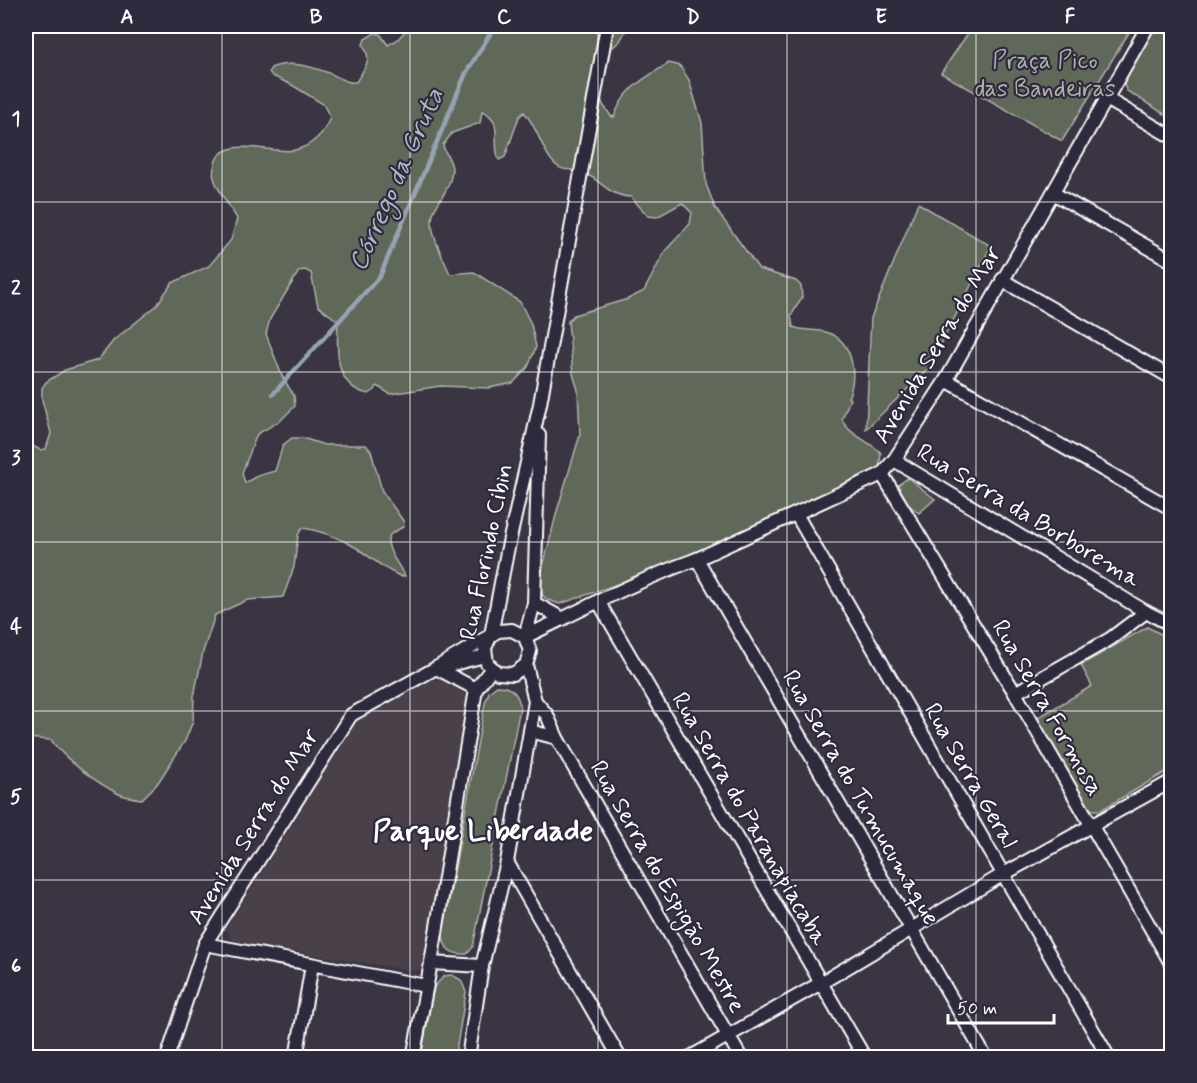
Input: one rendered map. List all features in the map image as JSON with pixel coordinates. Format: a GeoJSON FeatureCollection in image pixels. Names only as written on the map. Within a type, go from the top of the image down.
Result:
{"type":"FeatureCollection","features":[{"type":"Feature","properties":{"kind":"street","name":"Rua Florindo Cibin"},"geometry":{"type":"LineString","coordinates":[[413,1058],[476,689],[492,668],[485,656],[487,641],[491,635],[540,404],[607,26]]}},
{"type":"Feature","properties":{"kind":"street","name":"Avenida Serra do Mar"},"geometry":{"type":"LineString","coordinates":[[167,1058],[205,944],[351,715],[491,635],[505,629],[519,632],[525,637],[598,601],[697,559],[882,474],[894,460],[946,380],[1148,26]]}},
{"type":"Feature","properties":{"kind":"street"},"geometry":{"type":"LineString","coordinates":[[1105,99],[1172,137]]}},
{"type":"Feature","properties":{"kind":"street"},"geometry":{"type":"LineString","coordinates":[[1053,193],[1172,261]]}},
{"type":"Feature","properties":{"kind":"street"},"geometry":{"type":"LineString","coordinates":[[1002,280],[1172,378]]}},
{"type":"Feature","properties":{"kind":"street"},"geometry":{"type":"LineString","coordinates":[[946,380],[1172,509]]}},
{"type":"Feature","properties":{"kind":"street","name":"Rua Florindo Cibin"},"geometry":{"type":"LineString","coordinates":[[525,637],[534,603],[540,404]]}},
{"type":"Feature","properties":{"kind":"street","name":"Rua Serra da Borborema"},"geometry":{"type":"LineString","coordinates":[[894,460],[1172,626]]}},
{"type":"Feature","properties":{"kind":"street","name":"Rua Serra Formosa"},"geometry":{"type":"LineString","coordinates":[[882,474],[1015,693],[1172,965]]}},
{"type":"Feature","properties":{"kind":"street","name":"Rua Serra Geral"},"geometry":{"type":"LineString","coordinates":[[796,514],[1108,1058]]}},
{"type":"Feature","properties":{"kind":"street","name":"Rua Serra do Tumucumaque"},"geometry":{"type":"LineString","coordinates":[[697,559],[986,1058]]}},
{"type":"Feature","properties":{"kind":"street","name":"Rua Serra do Paranapiacaba"},"geometry":{"type":"LineString","coordinates":[[598,601],[865,1058]]}},
{"type":"Feature","properties":{"kind":"street"},"geometry":{"type":"LineString","coordinates":[[534,603],[563,619]]}},
{"type":"Feature","properties":{"kind":"street"},"geometry":{"type":"LineString","coordinates":[[1015,693],[1110,639],[1146,612]]}},
{"type":"Feature","properties":{"kind":"street"},"geometry":{"type":"LineString","coordinates":[[468,1058],[482,966],[507,862],[535,700],[526,666],[530,651],[525,637]]}},
{"type":"Feature","properties":{"kind":"street","name":"Avenida Serra do Mar"},"geometry":{"type":"LineString","coordinates":[[436,668],[485,656]]}},
{"type":"Feature","properties":{"kind":"street"},"geometry":{"type":"LineString","coordinates":[[492,668],[498,673],[513,674],[526,666]]}},
{"type":"Feature","properties":{"kind":"street"},"geometry":{"type":"LineString","coordinates":[[436,668],[476,689]]}},
{"type":"Feature","properties":{"kind":"street","name":"Rua Serra do Espigão Mestre"},"geometry":{"type":"LineString","coordinates":[[535,700],[547,715],[557,738],[741,1058]]}},
{"type":"Feature","properties":{"kind":"street"},"geometry":{"type":"LineString","coordinates":[[530,731],[557,738]]}},
{"type":"Feature","properties":{"kind":"street"},"geometry":{"type":"LineString","coordinates":[[689,1058],[821,983],[1002,875],[1172,781]]}},
{"type":"Feature","properties":{"kind":"street"},"geometry":{"type":"LineString","coordinates":[[507,862],[620,1058]]}},
{"type":"Feature","properties":{"kind":"street"},"geometry":{"type":"LineString","coordinates":[[498,899],[512,890],[525,894]]}},
{"type":"Feature","properties":{"kind":"street"},"geometry":{"type":"LineString","coordinates":[[205,944],[426,986]]}},
{"type":"Feature","properties":{"kind":"street"},"geometry":{"type":"LineString","coordinates":[[431,963],[482,966]]}},
{"type":"Feature","properties":{"kind":"street"},"geometry":{"type":"LineString","coordinates":[[296,1058],[312,965]]}},
{"type":"Feature","properties":{"kind":"shaded area"},"geometry":{"type":"Polygon","coordinates":[[[445,679],[459,686],[467,697],[425,967],[415,971],[240,943],[232,939],[227,927],[357,721],[428,680],[445,679]]]}},
{"type":"Feature","properties":{"kind":"green space"},"geometry":{"type":"Polygon","coordinates":[[[410,26],[628,26],[620,41],[605,54],[596,83],[603,105],[614,117],[624,98],[636,85],[669,63],[680,66],[689,80],[702,123],[706,184],[715,208],[759,269],[796,281],[801,286],[802,297],[791,316],[793,327],[831,334],[846,347],[850,356],[853,377],[848,398],[850,399],[842,419],[849,430],[881,453],[879,469],[746,532],[695,552],[658,570],[560,604],[543,596],[539,582],[580,435],[578,390],[573,374],[568,321],[574,315],[628,299],[644,291],[665,251],[690,224],[692,213],[682,203],[657,217],[648,216],[631,197],[616,194],[582,172],[559,168],[548,156],[524,112],[519,117],[505,157],[499,160],[493,120],[482,111],[480,123],[452,133],[443,145],[452,171],[448,186],[432,217],[432,225],[450,274],[474,272],[520,302],[531,324],[536,347],[528,367],[513,383],[489,388],[440,386],[390,394],[377,386],[369,394],[357,390],[349,384],[340,365],[337,343],[338,321],[318,306],[311,273],[305,270],[299,271],[270,319],[266,334],[282,376],[294,396],[295,406],[280,421],[257,434],[242,473],[245,483],[257,476],[275,471],[283,445],[292,438],[303,438],[324,445],[366,445],[371,451],[382,491],[404,522],[403,527],[390,535],[388,544],[405,576],[402,577],[389,571],[343,541],[302,528],[298,535],[294,567],[283,597],[247,600],[215,615],[203,652],[194,696],[193,721],[185,741],[157,784],[142,799],[122,795],[101,784],[82,770],[51,740],[26,738],[26,442],[40,450],[46,449],[51,433],[42,400],[42,388],[46,382],[65,370],[98,360],[114,340],[156,306],[172,283],[209,266],[231,240],[237,219],[218,188],[213,174],[216,160],[222,153],[241,147],[295,150],[312,142],[321,133],[330,117],[323,104],[272,76],[269,72],[271,68],[285,64],[307,66],[346,81],[356,82],[368,60],[363,45],[365,39],[375,33],[380,34],[388,45],[397,40],[410,26]]]}},
{"type":"Feature","properties":{"kind":"green space","name":"Praça Pico das Bandeiras"},"geometry":{"type":"Polygon","coordinates":[[[973,26],[1133,26],[1062,141],[941,73],[973,26]]]}},
{"type":"Feature","properties":{"kind":"green space"},"geometry":{"type":"Polygon","coordinates":[[[1155,26],[1171,26],[1171,118],[1127,91],[1124,85],[1124,78],[1155,26]]]}},
{"type":"Feature","properties":{"kind":"green space"},"geometry":{"type":"Polygon","coordinates":[[[918,203],[991,246],[929,368],[866,429],[871,318],[918,203]]]}},
{"type":"Feature","properties":{"kind":"green space"},"geometry":{"type":"Polygon","coordinates":[[[908,478],[935,499],[919,513],[909,505],[898,485],[908,478]]]}},
{"type":"Feature","properties":{"kind":"green space"},"geometry":{"type":"Polygon","coordinates":[[[1147,627],[1171,639],[1171,769],[1101,810],[1092,810],[1037,718],[1092,686],[1081,665],[1147,627]]]}},
{"type":"Feature","properties":{"kind":"green space"},"geometry":{"type":"Polygon","coordinates":[[[497,686],[511,689],[518,699],[520,708],[473,947],[467,954],[457,954],[449,950],[445,944],[443,933],[485,703],[489,692],[497,686]]]}},
{"type":"Feature","properties":{"kind":"green space"},"geometry":{"type":"Polygon","coordinates":[[[452,975],[461,980],[466,992],[455,1057],[421,1057],[434,987],[444,976],[452,975]]]}},
{"type":"Feature","properties":{"kind":"waterway","name":"Córrego da Gruta"},"geometry":{"type":"LineString","coordinates":[[273,394],[380,276],[466,73],[495,26]]}},
{"type":"Feature","properties":{"kind":"district","name":"Parque Liberdade"},"geometry":{"type":"Point","coordinates":[483,831]}}]}
